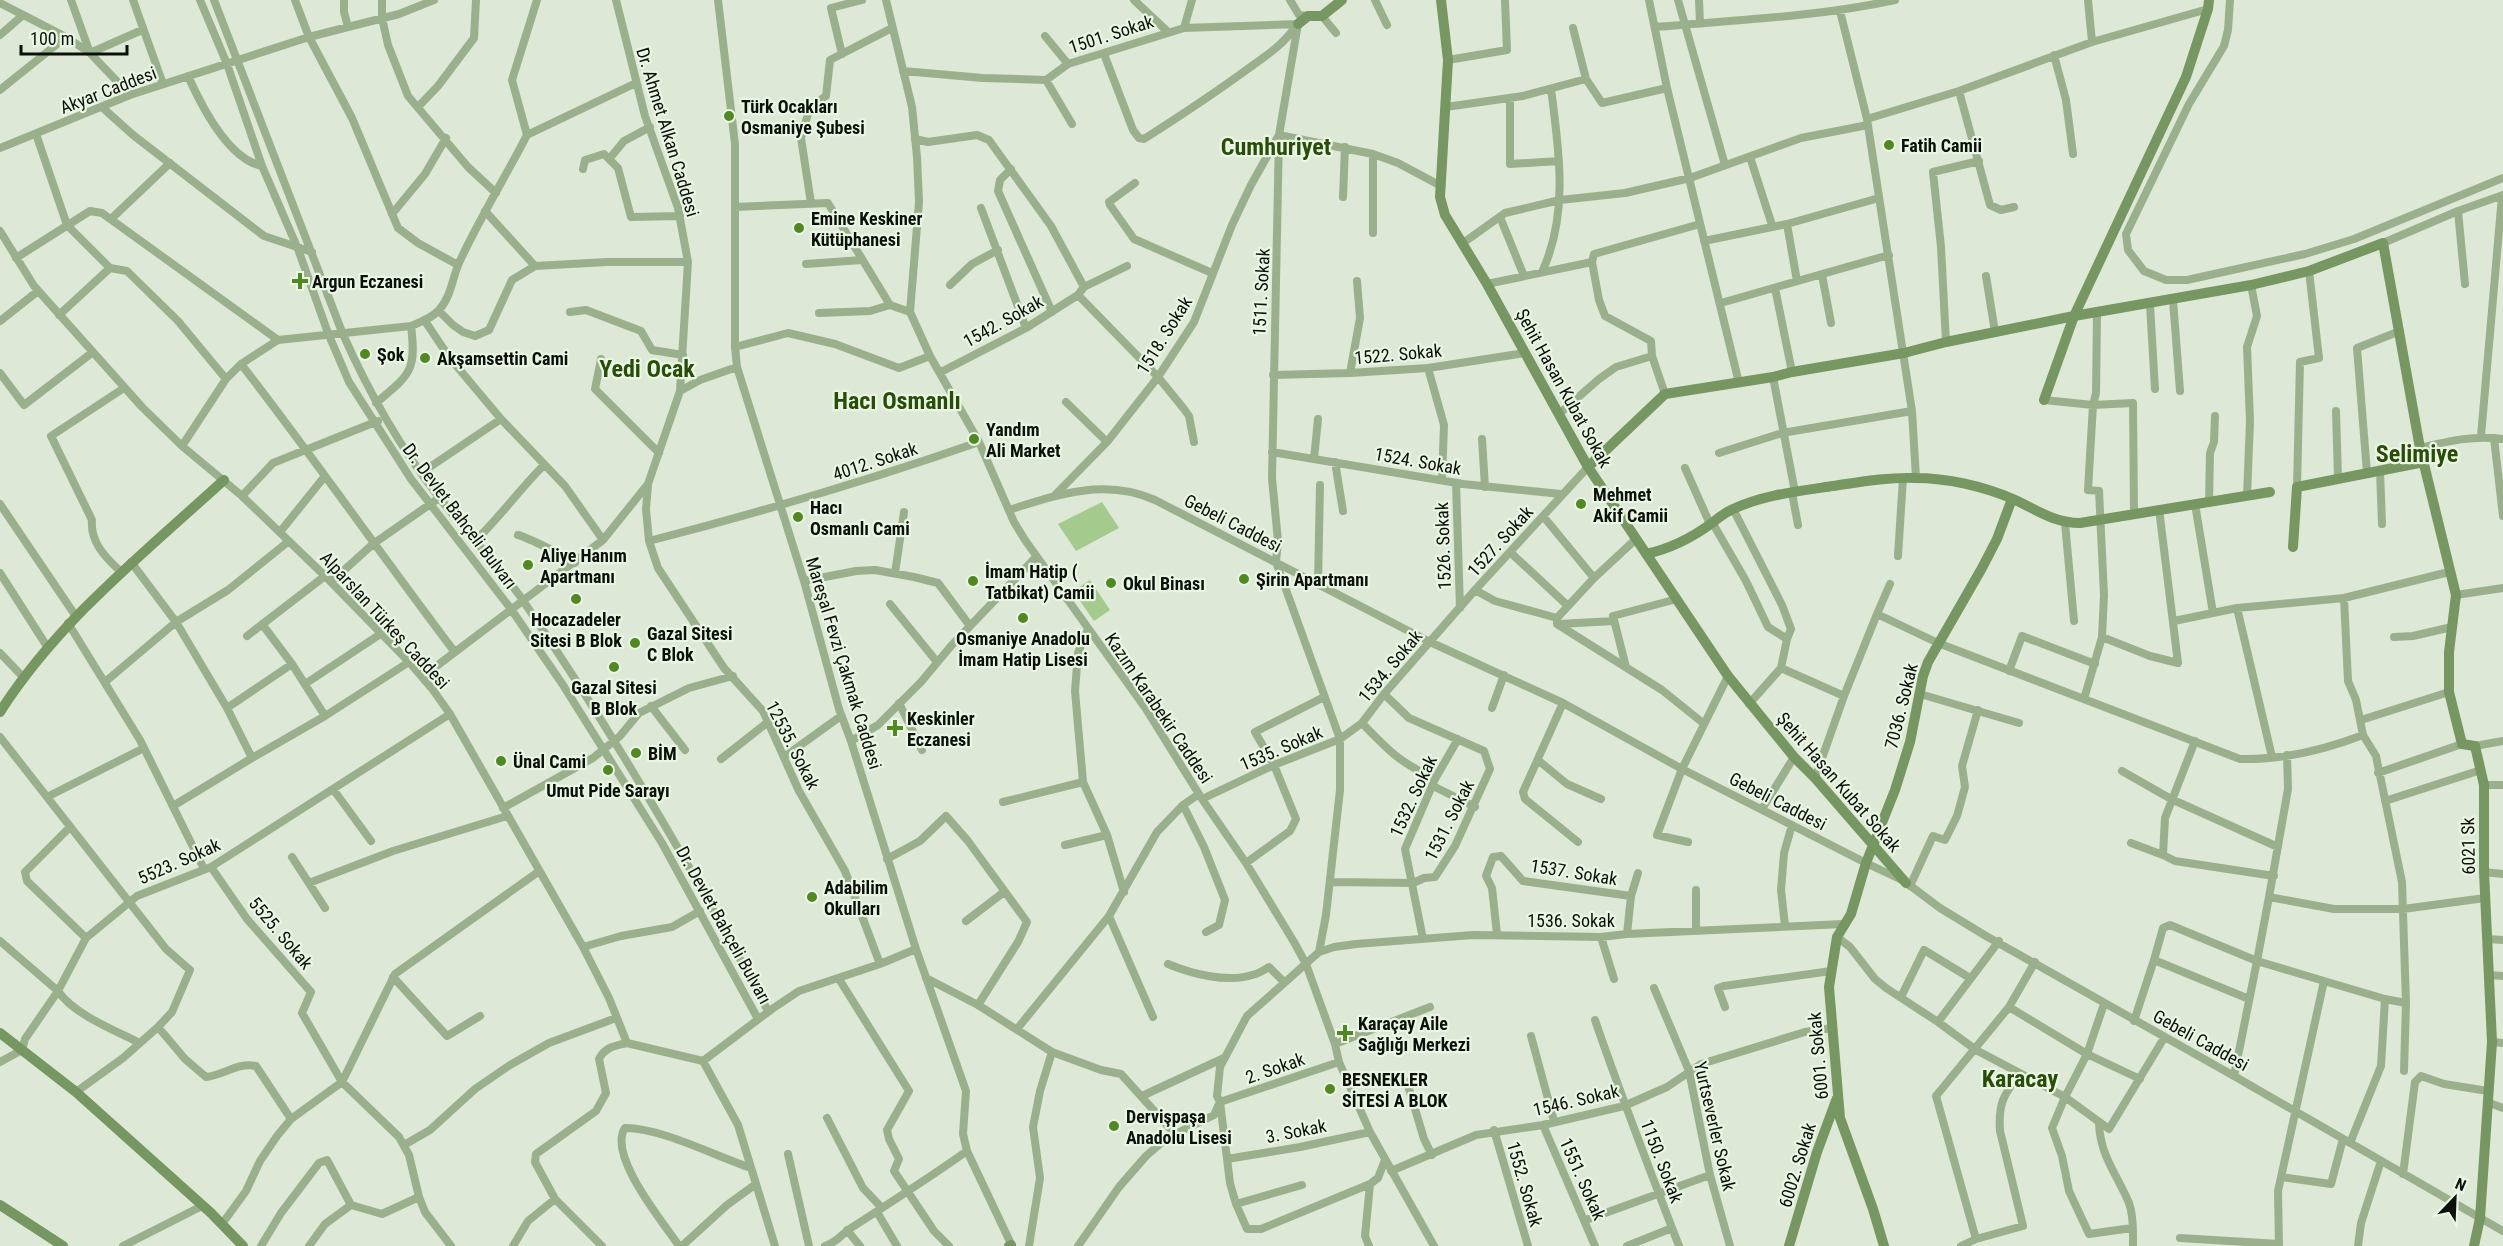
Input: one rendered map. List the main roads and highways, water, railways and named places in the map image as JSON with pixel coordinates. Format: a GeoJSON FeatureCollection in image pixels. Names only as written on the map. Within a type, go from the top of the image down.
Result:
{"type":"FeatureCollection","features":[{"type":"Feature","properties":{"kind":"place","name":"Türk Ocakları Osmaniye Şubesi"},"geometry":{"type":"Point","coordinates":[729,116]}},
{"type":"Feature","properties":{"kind":"place","name":"Fatih Camii"},"geometry":{"type":"Point","coordinates":[1889,145]}},
{"type":"Feature","properties":{"kind":"place","name":"Emine Keskiner Kütüphanesi"},"geometry":{"type":"Point","coordinates":[799,228]}},
{"type":"Feature","properties":{"kind":"place","name":"Argun Eczanesi"},"geometry":{"type":"Point","coordinates":[300,281]}},
{"type":"Feature","properties":{"kind":"place","name":"Şok"},"geometry":{"type":"Point","coordinates":[365,354]}},
{"type":"Feature","properties":{"kind":"place","name":"Akşamsettin Cami"},"geometry":{"type":"Point","coordinates":[425,358]}},
{"type":"Feature","properties":{"kind":"place","name":"Yandım Ali Market"},"geometry":{"type":"Point","coordinates":[974,439]}},
{"type":"Feature","properties":{"kind":"place","name":"Mehmet Akif Camii"},"geometry":{"type":"Point","coordinates":[1581,504]}},
{"type":"Feature","properties":{"kind":"place","name":"Hacı Osmanlı Cami"},"geometry":{"type":"Point","coordinates":[798,517]}},
{"type":"Feature","properties":{"kind":"place","name":"Aliye Hanım Apartmanı"},"geometry":{"type":"Point","coordinates":[528,565]}},
{"type":"Feature","properties":{"kind":"place","name":"Şirin Apartmanı"},"geometry":{"type":"Point","coordinates":[1244,579]}},
{"type":"Feature","properties":{"kind":"place","name":"İmam Hatip ( Tatbikat) Camii"},"geometry":{"type":"Point","coordinates":[973,581]}},
{"type":"Feature","properties":{"kind":"place","name":"Okul Binası"},"geometry":{"type":"Point","coordinates":[1111,583]}},
{"type":"Feature","properties":{"kind":"place","name":"Hocazadeler Sitesi B Blok"},"geometry":{"type":"Point","coordinates":[576,599]}},
{"type":"Feature","properties":{"kind":"place","name":"Osmaniye Anadolu İmam Hatip Lisesi"},"geometry":{"type":"Point","coordinates":[1023,618]}},
{"type":"Feature","properties":{"kind":"place","name":"Gazal Sitesi C Blok"},"geometry":{"type":"Point","coordinates":[635,643]}},
{"type":"Feature","properties":{"kind":"place","name":"Gazal Sitesi B Blok"},"geometry":{"type":"Point","coordinates":[614,667]}},
{"type":"Feature","properties":{"kind":"place","name":"Keskinler Eczanesi"},"geometry":{"type":"Point","coordinates":[895,728]}},
{"type":"Feature","properties":{"kind":"place","name":"BİM"},"geometry":{"type":"Point","coordinates":[636,753]}},
{"type":"Feature","properties":{"kind":"place","name":"Ünal Cami"},"geometry":{"type":"Point","coordinates":[501,761]}},
{"type":"Feature","properties":{"kind":"place","name":"Umut Pide Sarayı"},"geometry":{"type":"Point","coordinates":[608,770]}},
{"type":"Feature","properties":{"kind":"place","name":"Adabilim Okulları"},"geometry":{"type":"Point","coordinates":[812,897]}},
{"type":"Feature","properties":{"kind":"place","name":"Karaçay Aile Sağlığı Merkezi"},"geometry":{"type":"Point","coordinates":[1345,1033]}},
{"type":"Feature","properties":{"kind":"place","name":"BESNEKLER SİTESİ A BLOK"},"geometry":{"type":"Point","coordinates":[1330,1089]}},
{"type":"Feature","properties":{"kind":"place","name":"Dervişpaşa Anadolu Lisesi"},"geometry":{"type":"Point","coordinates":[1114,1126]}},
{"type":"Feature","properties":{"kind":"district","name":"Cumhuriyet"},"geometry":{"type":"Point","coordinates":[1276,147]}},
{"type":"Feature","properties":{"kind":"district","name":"Yedi Ocak"},"geometry":{"type":"Point","coordinates":[647,369]}},
{"type":"Feature","properties":{"kind":"district","name":"Hacı Osmanlı"},"geometry":{"type":"Point","coordinates":[897,401]}},
{"type":"Feature","properties":{"kind":"district","name":"Selimiye"},"geometry":{"type":"Point","coordinates":[2417,454]}},
{"type":"Feature","properties":{"kind":"district","name":"Karacay"},"geometry":{"type":"Point","coordinates":[2020,1079]}}]}
